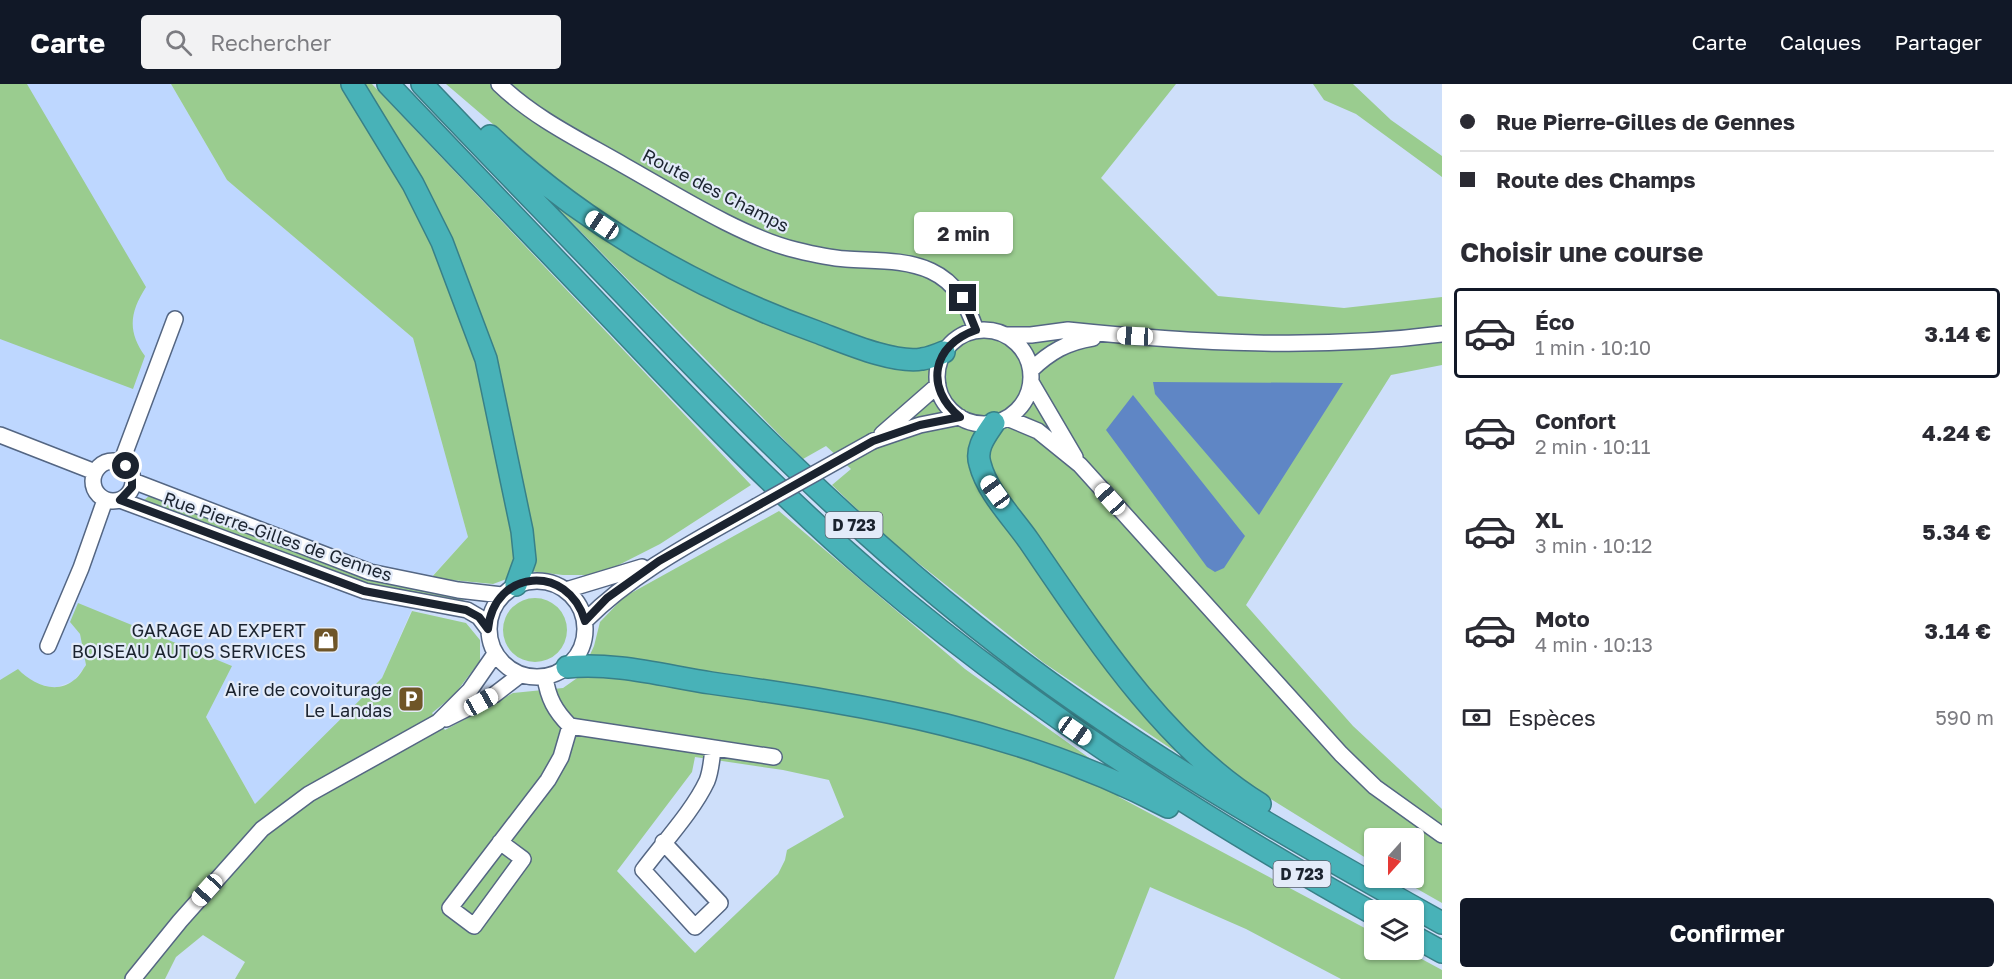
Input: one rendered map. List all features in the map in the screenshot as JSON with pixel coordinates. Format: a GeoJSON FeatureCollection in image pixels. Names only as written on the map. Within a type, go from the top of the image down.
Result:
{"type":"FeatureCollection","features":[{"type":"Feature","properties":{"kind":"highway"},"geometry":{"type":"LineString","coordinates":[[352,84],[413,184],[437,232],[486,359],[522,531],[525,560],[509,590]]}},
{"type":"Feature","properties":{"kind":"highway","name":"D 723"},"geometry":{"type":"LineString","coordinates":[[388,84],[726,438],[831,538],[946,635],[1045,710],[1132,770],[1231,833],[1364,908]]}},
{"type":"Feature","properties":{"kind":"highway","name":"D 723"},"geometry":{"type":"LineString","coordinates":[[422,84],[742,418],[829,502],[977,628],[1097,717],[1203,786],[1442,923]]}},
{"type":"Feature","properties":{"kind":"highway"},"geometry":{"type":"LineString","coordinates":[[444,107],[478,125],[521,164],[597,221],[660,261],[724,294],[800,326],[886,355],[921,360],[944,352]]}},
{"type":"Feature","properties":{"kind":"highway"},"geometry":{"type":"LineString","coordinates":[[1001,420],[979,448],[980,464],[986,480],[1044,563],[1158,716],[1216,774],[1315,838],[1332,861]]}},
{"type":"Feature","properties":{"kind":"highway"},"geometry":{"type":"LineString","coordinates":[[567,667],[582,665],[740,687],[884,710],[945,723],[1004,740],[1078,766],[1153,800],[1207,830],[1231,833]]}},
{"type":"Feature","properties":{"kind":"highway"},"geometry":{"type":"LineString","coordinates":[[1424,942],[1442,952]]}},
{"type":"Feature","properties":{"kind":"street","name":"Route des Champs"},"geometry":{"type":"LineString","coordinates":[[499,84],[552,124],[675,195],[744,230],[794,250],[842,259],[916,265],[932,271],[948,280],[958,291],[966,303],[976,330]]}},
{"type":"Feature","properties":{"kind":"street"},"geometry":{"type":"LineString","coordinates":[[121,463],[175,319]]}},
{"type":"Feature","properties":{"kind":"street"},"geometry":{"type":"LineString","coordinates":[[1442,334],[1386,341],[1302,344],[1111,335],[1068,330],[1031,335],[1007,335],[992,330],[976,330],[952,342],[944,352],[937,374],[938,385],[950,409],[960,417],[971,422],[1001,420],[1038,431],[1080,465],[1341,753],[1375,787],[1416,819],[1442,835]]}},
{"type":"Feature","properties":{"kind":"street"},"geometry":{"type":"LineString","coordinates":[[1007,335],[1027,356],[1031,376],[1080,465]]}},
{"type":"Feature","properties":{"kind":"street"},"geometry":{"type":"LineString","coordinates":[[1001,420],[1023,403],[1031,376],[1051,351],[1076,340],[1111,335]]}},
{"type":"Feature","properties":{"kind":"street"},"geometry":{"type":"LineString","coordinates":[[873,441],[938,385]]}},
{"type":"Feature","properties":{"kind":"street"},"geometry":{"type":"LineString","coordinates":[[585,621],[607,598],[659,561],[873,441],[920,425],[960,417]]}},
{"type":"Feature","properties":{"kind":"street"},"geometry":{"type":"LineString","coordinates":[[0,435],[95,472]]}},
{"type":"Feature","properties":{"kind":"street"},"geometry":{"type":"LineString","coordinates":[[48,646],[113,500],[129,492],[133,481],[130,471],[121,463],[109,462],[95,472],[93,478],[95,491],[113,500]]}},
{"type":"Feature","properties":{"kind":"street","name":"Rue Pierre-Gilles de Gennes"},"geometry":{"type":"LineString","coordinates":[[133,481],[370,572],[458,590],[509,590]]}},
{"type":"Feature","properties":{"kind":"street","name":"Rue Pierre-Gilles de Gennes"},"geometry":{"type":"LineString","coordinates":[[113,500],[364,591],[466,610],[479,617],[488,629]]}},
{"type":"Feature","properties":{"kind":"street"},"geometry":{"type":"LineString","coordinates":[[566,590],[659,561]]}},
{"type":"Feature","properties":{"kind":"street"},"geometry":{"type":"LineString","coordinates":[[542,580],[566,590],[578,604],[585,621],[582,646],[567,667],[545,677],[520,675],[506,666],[495,654],[488,629],[489,617],[509,590],[542,580]]}},
{"type":"Feature","properties":{"kind":"street"},"geometry":{"type":"LineString","coordinates":[[438,723],[470,690],[495,654]]}},
{"type":"Feature","properties":{"kind":"street"},"geometry":{"type":"LineString","coordinates":[[133,979],[180,921],[262,829],[309,794],[494,695],[520,675]]}},
{"type":"Feature","properties":{"kind":"street"},"geometry":{"type":"LineString","coordinates":[[545,677],[550,699],[558,714],[570,726],[774,757]]}},
{"type":"Feature","properties":{"kind":"street"},"geometry":{"type":"LineString","coordinates":[[500,842],[523,859],[474,926],[450,908],[500,842],[548,780],[561,757],[570,726]]}},
{"type":"Feature","properties":{"kind":"street"},"geometry":{"type":"LineString","coordinates":[[663,842],[720,903],[695,927],[643,870],[663,842],[708,779],[713,748]]}},
{"type":"Feature","properties":{"kind":"shaded area"},"geometry":{"type":"Polygon","coordinates":[[[0,84],[171,84],[227,180],[413,338],[468,537],[421,588],[382,678],[255,804],[206,717],[231,665],[70,622],[80,634],[86,665],[74,681],[54,688],[30,682],[18,670],[0,680],[0,84]]]}},
{"type":"Feature","properties":{"kind":"green space"},"geometry":{"type":"Polygon","coordinates":[[[0,84],[27,84],[146,287],[134,313],[135,338],[145,356],[133,389],[0,339],[0,84]]]}},
{"type":"Feature","properties":{"kind":"green space"},"geometry":{"type":"Polygon","coordinates":[[[171,84],[372,84],[751,485],[660,544],[599,575],[563,575],[529,571],[493,584],[431,578],[468,537],[413,338],[227,180],[171,84]]]}},
{"type":"Feature","properties":{"kind":"green space"},"geometry":{"type":"Polygon","coordinates":[[[446,84],[1176,84],[1101,178],[1218,296],[1344,308],[1442,297],[1442,365],[1391,375],[1246,605],[1353,726],[1442,809],[1442,903],[1416,888],[1424,888],[1424,828],[1364,828],[1364,857],[1261,793],[1196,742],[1179,754],[1044,663],[888,539],[832,485],[851,469],[826,446],[803,459],[551,201],[564,185],[446,84]]]}},
{"type":"Feature","properties":{"kind":"green space"},"geometry":{"type":"Polygon","coordinates":[[[1313,84],[1353,84],[1391,120],[1442,156],[1442,177],[1356,114],[1324,100],[1313,84]]]}},
{"type":"Feature","properties":{"kind":"green space"},"geometry":{"type":"Polygon","coordinates":[[[149,496],[465,596],[462,604],[369,589],[143,501],[149,496]]]}},
{"type":"Feature","properties":{"kind":"green space"},"geometry":{"type":"Polygon","coordinates":[[[779,511],[965,669],[1106,770],[1119,797],[1364,928],[1364,960],[1424,960],[1442,970],[1442,979],[1341,979],[1246,929],[1150,887],[1114,979],[235,979],[245,962],[203,935],[176,957],[165,979],[0,979],[0,680],[18,669],[30,679],[44,686],[60,687],[78,677],[86,665],[80,634],[70,622],[78,603],[232,666],[206,717],[255,804],[382,678],[412,611],[466,623],[480,640],[480,661],[454,695],[432,713],[445,730],[513,693],[563,688],[580,676],[594,646],[600,622],[624,597],[779,511]],[[695,757],[692,772],[617,871],[695,953],[778,874],[787,850],[844,817],[829,780],[783,770],[695,757]]]}},
{"type":"Feature","properties":{"kind":"green space"},"geometry":{"type":"Polygon","coordinates":[[[529,598],[541,598],[558,607],[565,618],[567,630],[565,642],[558,653],[541,662],[529,662],[517,657],[508,648],[503,636],[503,624],[508,612],[517,603],[529,598]]]}},
{"type":"Feature","properties":{"kind":"water"},"geometry":{"type":"Polygon","coordinates":[[[1153,382],[1343,383],[1259,515],[1155,394],[1153,382]]]}},
{"type":"Feature","properties":{"kind":"water"},"geometry":{"type":"Polygon","coordinates":[[[1133,395],[1245,536],[1224,568],[1215,572],[1207,567],[1106,430],[1133,395]]]}},
{"type":"Feature","properties":{"kind":"place","name":"GARAGE AD EXPERT BOISEAU AUTOS SERVICES"},"geometry":{"type":"Point","coordinates":[326,640]}},
{"type":"Feature","properties":{"kind":"place","name":"Aire de covoiturage Le Landas"},"geometry":{"type":"Point","coordinates":[411,699]}},
{"type":"Feature","properties":{"kind":"route"},"geometry":{"type":"LineString","coordinates":[[126,466],[132,476],[132,487],[120,500],[364,591],[466,610],[479,617],[488,629],[489,617],[494,605],[508,589],[528,581],[542,580],[566,590],[575,599],[585,621],[607,598],[659,561],[873,441],[920,425],[960,417],[942,398],[937,374],[944,352],[952,342],[963,334],[976,330],[963,298]]}}]}
